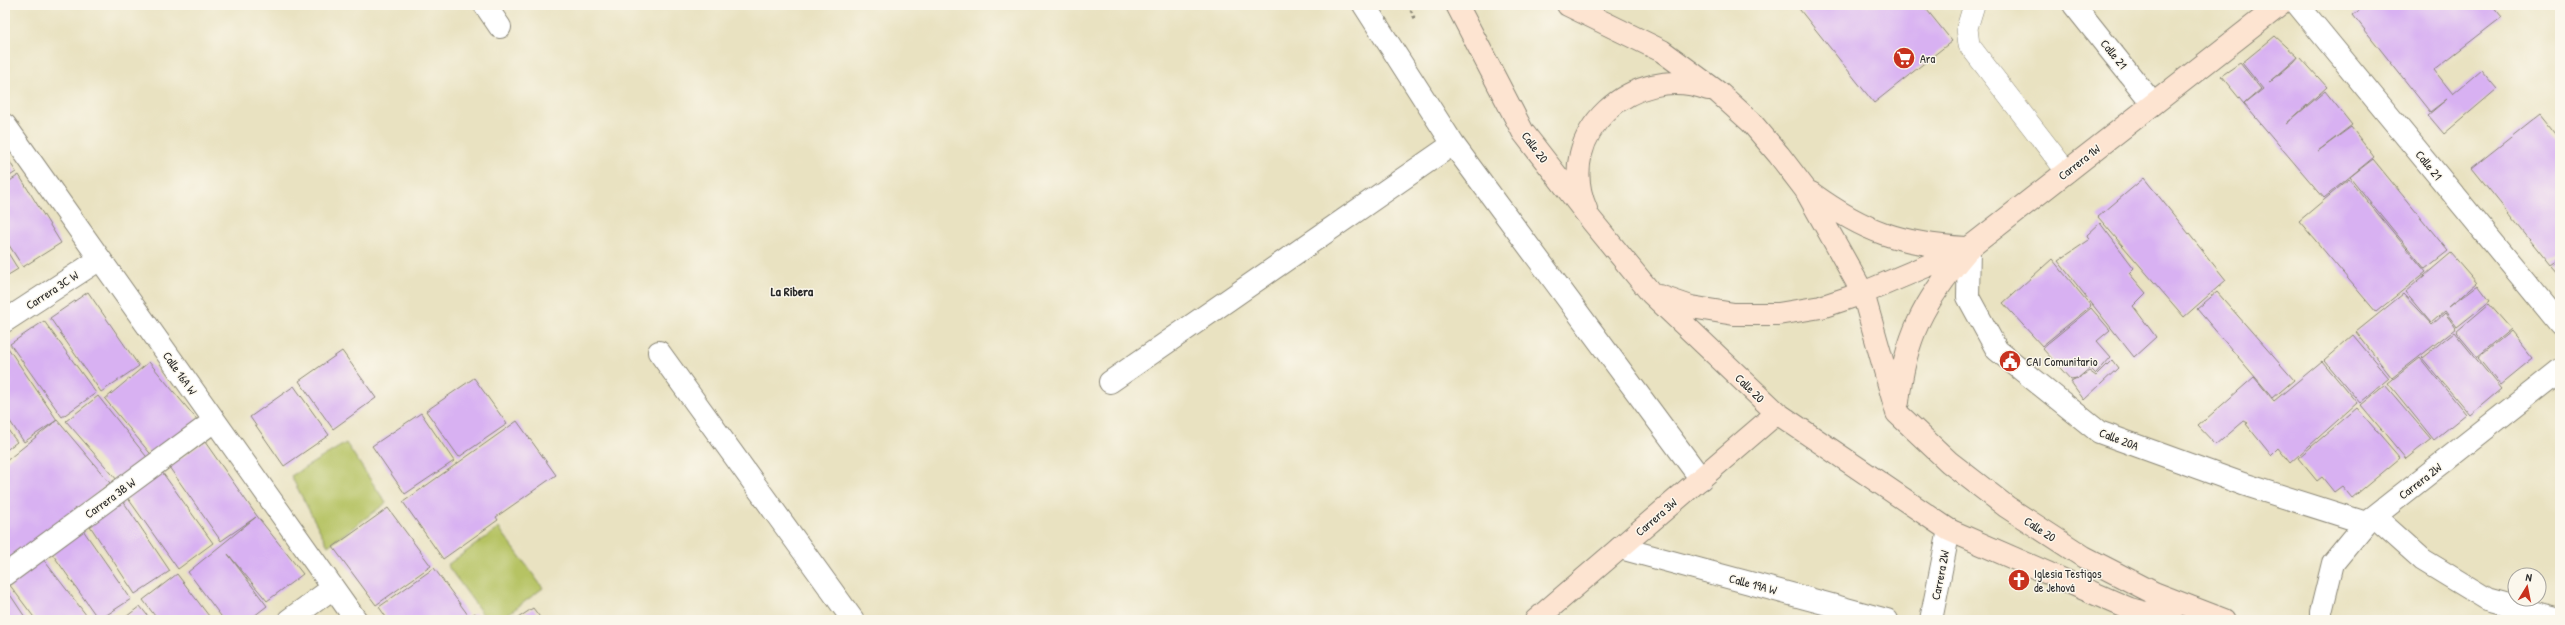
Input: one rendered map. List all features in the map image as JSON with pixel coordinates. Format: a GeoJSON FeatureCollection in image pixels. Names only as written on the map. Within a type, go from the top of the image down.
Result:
{"type":"FeatureCollection","features":[{"type":"Feature","properties":{"kind":"main road","name":"Calle 20"},"geometry":{"type":"LineString","coordinates":[[1457,5],[1522,132],[1592,222],[1650,293],[1777,413],[1949,530],[2130,610],[2172,620]]}},
{"type":"Feature","properties":{"kind":"main road"},"geometry":{"type":"LineString","coordinates":[[1568,5],[1662,51],[1719,93],[1750,122],[1805,189],[1863,293],[1897,413]]}},
{"type":"Feature","properties":{"kind":"main road","name":"Carrera 1W"},"geometry":{"type":"LineString","coordinates":[[1650,293],[1691,307],[1734,314],[1778,314],[1814,308],[1863,293],[1969,248],[2280,5]]}},
{"type":"Feature","properties":{"kind":"main road"},"geometry":{"type":"LineString","coordinates":[[1592,222],[1581,197],[1579,170],[1584,144],[1597,120],[1612,106],[1640,88],[1667,82],[1694,84],[1719,93]]}},
{"type":"Feature","properties":{"kind":"main road"},"geometry":{"type":"LineString","coordinates":[[1805,189],[1842,215],[1881,234],[1924,245],[1969,248]]}},
{"type":"Feature","properties":{"kind":"main road"},"geometry":{"type":"LineString","coordinates":[[1897,413],[1902,367],[1916,323],[1939,283],[1969,248]]}},
{"type":"Feature","properties":{"kind":"main road","name":"Carrera 3W"},"geometry":{"type":"LineString","coordinates":[[1536,620],[1777,413]]}},
{"type":"Feature","properties":{"kind":"main road","name":"Calle 20"},"geometry":{"type":"LineString","coordinates":[[1897,413],[1949,462],[2007,507],[2084,557],[2154,593],[2224,620]]}},
{"type":"Feature","properties":{"kind":"street"},"geometry":{"type":"LineString","coordinates":[[485,5],[500,27]]}},
{"type":"Feature","properties":{"kind":"street"},"geometry":{"type":"LineString","coordinates":[[1364,5],[1453,144],[1701,479]]}},
{"type":"Feature","properties":{"kind":"street","name":"Calle 21"},"geometry":{"type":"LineString","coordinates":[[2074,5],[2153,104]]}},
{"type":"Feature","properties":{"kind":"street","name":"Calle 21"},"geometry":{"type":"LineString","coordinates":[[2298,5],[2560,324]]}},
{"type":"Feature","properties":{"kind":"street","name":"Calle 16A W"},"geometry":{"type":"LineString","coordinates":[[5,125],[356,620]]}},
{"type":"Feature","properties":{"kind":"street"},"geometry":{"type":"LineString","coordinates":[[1110,382],[1453,144]]}},
{"type":"Feature","properties":{"kind":"street","name":"Calle 20A"},"geometry":{"type":"LineString","coordinates":[[1969,248],[1968,297],[1997,350],[2099,432],[2243,484],[2371,520]]}},
{"type":"Feature","properties":{"kind":"street","name":"Carrera 3C W"},"geometry":{"type":"LineString","coordinates":[[5,321],[100,259]]}},
{"type":"Feature","properties":{"kind":"street"},"geometry":{"type":"LineString","coordinates":[[659,352],[853,620]]}},
{"type":"Feature","properties":{"kind":"street","name":"Carrera 2W"},"geometry":{"type":"LineString","coordinates":[[2321,620],[2321,612],[2334,563],[2371,520],[2560,370]]}},
{"type":"Feature","properties":{"kind":"street","name":"Carrera 3B W"},"geometry":{"type":"LineString","coordinates":[[5,575],[214,421]]}},
{"type":"Feature","properties":{"kind":"street"},"geometry":{"type":"LineString","coordinates":[[2371,520],[2423,560],[2487,599],[2560,619]]}},
{"type":"Feature","properties":{"kind":"street","name":"Carrera 2W"},"geometry":{"type":"LineString","coordinates":[[1932,620],[1949,530]]}},
{"type":"Feature","properties":{"kind":"street","name":"Calle 19A W"},"geometry":{"type":"LineString","coordinates":[[1620,548],[1887,620]]}},
{"type":"Feature","properties":{"kind":"street"},"geometry":{"type":"LineString","coordinates":[[289,620],[333,588]]}},
{"type":"Feature","properties":{"kind":"lane"},"geometry":{"type":"LineString","coordinates":[[1974,5],[1967,28],[1969,45],[2067,172]]}},
{"type":"Feature","properties":{"kind":"green space"},"geometry":{"type":"Polygon","coordinates":[[[346,443],[386,503],[328,546],[291,476],[346,443]]]}},
{"type":"Feature","properties":{"kind":"green space"},"geometry":{"type":"Polygon","coordinates":[[[499,528],[543,588],[500,620],[487,620],[447,565],[499,528]]]}},
{"type":"Feature","properties":{"kind":"building"},"geometry":{"type":"Polygon","coordinates":[[[1796,5],[1923,5],[1952,41],[1874,103],[1796,5]]]}},
{"type":"Feature","properties":{"kind":"building"},"geometry":{"type":"Polygon","coordinates":[[[2366,5],[2492,5],[2502,17],[2434,70],[2453,94],[2481,70],[2497,89],[2444,134],[2428,115],[2447,99],[2430,112],[2353,15],[2366,5]]]}},
{"type":"Feature","properties":{"kind":"building"},"geometry":{"type":"Polygon","coordinates":[[[2275,36],[2298,57],[2269,83],[2300,57],[2327,87],[2286,124],[2325,91],[2352,125],[2318,151],[2351,127],[2374,157],[2324,198],[2244,104],[2263,89],[2242,63],[2275,36]]]}},
{"type":"Feature","properties":{"kind":"building"},"geometry":{"type":"Polygon","coordinates":[[[2240,63],[2261,89],[2244,104],[2221,76],[2240,63]]]}},
{"type":"Feature","properties":{"kind":"building"},"geometry":{"type":"Polygon","coordinates":[[[2540,114],[2560,139],[2560,258],[2550,265],[2472,168],[2540,114]]]}},
{"type":"Feature","properties":{"kind":"building"},"geometry":{"type":"Polygon","coordinates":[[[5,154],[16,172],[5,179],[5,154]]]}},
{"type":"Feature","properties":{"kind":"building"},"geometry":{"type":"Polygon","coordinates":[[[2373,159],[2448,251],[2425,269],[2350,177],[2373,159]]]}},
{"type":"Feature","properties":{"kind":"building"},"geometry":{"type":"Polygon","coordinates":[[[19,175],[61,243],[23,267],[5,239],[5,184],[19,175]]]}},
{"type":"Feature","properties":{"kind":"building"},"geometry":{"type":"Polygon","coordinates":[[[2144,178],[2226,280],[2184,317],[2098,217],[2144,178]]]}},
{"type":"Feature","properties":{"kind":"building"},"geometry":{"type":"Polygon","coordinates":[[[2349,179],[2426,272],[2376,312],[2299,221],[2349,179]]]}},
{"type":"Feature","properties":{"kind":"building"},"geometry":{"type":"Polygon","coordinates":[[[2100,223],[2134,268],[2129,273],[2146,293],[2133,306],[2156,337],[2134,357],[2058,261],[2089,240],[2087,235],[2100,223]]]}},
{"type":"Feature","properties":{"kind":"building"},"geometry":{"type":"Polygon","coordinates":[[[5,248],[18,269],[5,277],[5,248]]]}},
{"type":"Feature","properties":{"kind":"building"},"geometry":{"type":"Polygon","coordinates":[[[2451,253],[2477,283],[2449,307],[2478,285],[2490,301],[2457,327],[2445,311],[2431,323],[2405,292],[2451,253]]]}},
{"type":"Feature","properties":{"kind":"building"},"geometry":{"type":"Polygon","coordinates":[[[2052,259],[2091,306],[2042,346],[2003,303],[2052,259]]]}},
{"type":"Feature","properties":{"kind":"building"},"geometry":{"type":"Polygon","coordinates":[[[2560,260],[2560,276],[2552,267],[2560,260]]]}},
{"type":"Feature","properties":{"kind":"building"},"geometry":{"type":"Polygon","coordinates":[[[88,292],[139,366],[101,392],[50,318],[88,292]]]}},
{"type":"Feature","properties":{"kind":"building"},"geometry":{"type":"Polygon","coordinates":[[[2217,292],[2294,380],[2273,398],[2197,309],[2217,292]]]}},
{"type":"Feature","properties":{"kind":"building"},"geometry":{"type":"Polygon","coordinates":[[[2403,294],[2432,325],[2445,313],[2456,328],[2392,378],[2356,332],[2403,294]]]}},
{"type":"Feature","properties":{"kind":"building"},"geometry":{"type":"Polygon","coordinates":[[[2489,304],[2511,329],[2477,357],[2456,332],[2489,304]]]}},
{"type":"Feature","properties":{"kind":"building"},"geometry":{"type":"Polygon","coordinates":[[[2091,308],[2110,330],[2097,341],[2111,357],[2096,374],[2090,368],[2077,379],[2071,380],[2042,348],[2091,308]]]}},
{"type":"Feature","properties":{"kind":"building"},"geometry":{"type":"Polygon","coordinates":[[[44,321],[96,393],[62,417],[10,344],[44,321]]]}},
{"type":"Feature","properties":{"kind":"building"},"geometry":{"type":"Polygon","coordinates":[[[2511,331],[2533,358],[2500,385],[2478,358],[2511,331]]]}},
{"type":"Feature","properties":{"kind":"building"},"geometry":{"type":"Polygon","coordinates":[[[2454,332],[2501,389],[2470,415],[2422,358],[2454,332]]]}},
{"type":"Feature","properties":{"kind":"building"},"geometry":{"type":"Polygon","coordinates":[[[2353,335],[2389,378],[2360,403],[2324,360],[2353,335]]]}},
{"type":"Feature","properties":{"kind":"building"},"geometry":{"type":"Polygon","coordinates":[[[6,345],[57,420],[24,442],[5,414],[6,345]]]}},
{"type":"Feature","properties":{"kind":"building"},"geometry":{"type":"Polygon","coordinates":[[[342,351],[376,398],[333,429],[299,381],[342,351]]]}},
{"type":"Feature","properties":{"kind":"building"},"geometry":{"type":"Polygon","coordinates":[[[2420,358],[2466,414],[2434,440],[2388,383],[2420,358]]]}},
{"type":"Feature","properties":{"kind":"building"},"geometry":{"type":"Polygon","coordinates":[[[2112,360],[2118,368],[2084,400],[2071,382],[2089,371],[2096,376],[2112,360]]]}},
{"type":"Feature","properties":{"kind":"building"},"geometry":{"type":"Polygon","coordinates":[[[2322,361],[2357,403],[2290,463],[2278,448],[2271,455],[2246,424],[2248,423],[2244,421],[2216,445],[2198,426],[2254,377],[2274,401],[2322,361]]]}},
{"type":"Feature","properties":{"kind":"building"},"geometry":{"type":"Polygon","coordinates":[[[149,362],[199,422],[154,458],[105,399],[149,362]]]}},
{"type":"Feature","properties":{"kind":"building"},"geometry":{"type":"Polygon","coordinates":[[[474,378],[507,424],[459,457],[426,411],[474,378]]]}},
{"type":"Feature","properties":{"kind":"building"},"geometry":{"type":"Polygon","coordinates":[[[2385,385],[2431,439],[2406,459],[2361,405],[2385,385]]]}},
{"type":"Feature","properties":{"kind":"building"},"geometry":{"type":"Polygon","coordinates":[[[294,386],[329,435],[284,466],[250,417],[294,386]]]}},
{"type":"Feature","properties":{"kind":"building"},"geometry":{"type":"Polygon","coordinates":[[[98,396],[150,461],[118,481],[66,421],[98,396]]]}},
{"type":"Feature","properties":{"kind":"building"},"geometry":{"type":"Polygon","coordinates":[[[2357,408],[2400,458],[2352,498],[2342,486],[2334,492],[2322,477],[2317,481],[2298,458],[2357,408]]]}},
{"type":"Feature","properties":{"kind":"building"},"geometry":{"type":"Polygon","coordinates":[[[421,413],[454,461],[405,494],[372,446],[421,413]]]}},
{"type":"Feature","properties":{"kind":"building"},"geometry":{"type":"Polygon","coordinates":[[[57,420],[110,483],[5,566],[5,462],[57,420]]]}},
{"type":"Feature","properties":{"kind":"building"},"geometry":{"type":"Polygon","coordinates":[[[517,421],[556,475],[496,517],[498,520],[443,559],[403,502],[517,421]]]}},
{"type":"Feature","properties":{"kind":"building"},"geometry":{"type":"Polygon","coordinates":[[[5,426],[17,442],[5,451],[5,426]]]}},
{"type":"Feature","properties":{"kind":"building"},"geometry":{"type":"Polygon","coordinates":[[[205,442],[257,516],[303,574],[267,601],[228,554],[267,606],[249,620],[224,620],[188,572],[256,517],[221,541],[169,467],[205,442]]]}},
{"type":"Feature","properties":{"kind":"building"},"geometry":{"type":"Polygon","coordinates":[[[162,472],[213,543],[178,569],[127,497],[162,472]]]}},
{"type":"Feature","properties":{"kind":"building"},"geometry":{"type":"Polygon","coordinates":[[[123,501],[170,571],[135,594],[88,523],[123,501]]]}},
{"type":"Feature","properties":{"kind":"building"},"geometry":{"type":"Polygon","coordinates":[[[388,508],[431,566],[376,605],[333,547],[388,508]]]}},
{"type":"Feature","properties":{"kind":"building"},"geometry":{"type":"Polygon","coordinates":[[[83,530],[131,599],[99,620],[51,552],[83,530]]]}},
{"type":"Feature","properties":{"kind":"building"},"geometry":{"type":"Polygon","coordinates":[[[43,559],[90,620],[36,620],[9,584],[43,559]]]}},
{"type":"Feature","properties":{"kind":"building"},"geometry":{"type":"Polygon","coordinates":[[[434,568],[468,615],[460,620],[388,620],[379,607],[434,568]]]}},
{"type":"Feature","properties":{"kind":"building"},"geometry":{"type":"Polygon","coordinates":[[[177,574],[212,620],[158,620],[143,600],[177,574]]]}},
{"type":"Feature","properties":{"kind":"building"},"geometry":{"type":"Polygon","coordinates":[[[5,587],[27,620],[5,620],[5,587]]]}},
{"type":"Feature","properties":{"kind":"building"},"geometry":{"type":"Polygon","coordinates":[[[140,606],[151,620],[122,620],[140,606]]]}},
{"type":"Feature","properties":{"kind":"building"},"geometry":{"type":"Polygon","coordinates":[[[533,608],[542,620],[515,620],[533,608]]]}},
{"type":"Feature","properties":{"kind":"building"},"geometry":{"type":"Polygon","coordinates":[[[475,613],[480,620],[465,620],[475,613]]]}},
{"type":"Feature","properties":{"kind":"place","name":"Ara"},"geometry":{"type":"Point","coordinates":[1904,58]}},
{"type":"Feature","properties":{"kind":"place","name":"CAI Comunitario"},"geometry":{"type":"Point","coordinates":[2010,361]}},
{"type":"Feature","properties":{"kind":"place","name":"Iglesia Testigos de Jehová"},"geometry":{"type":"Point","coordinates":[2019,580]}},
{"type":"Feature","properties":{"kind":"district","name":"La Ribera"},"geometry":{"type":"Point","coordinates":[792,291]}}]}
